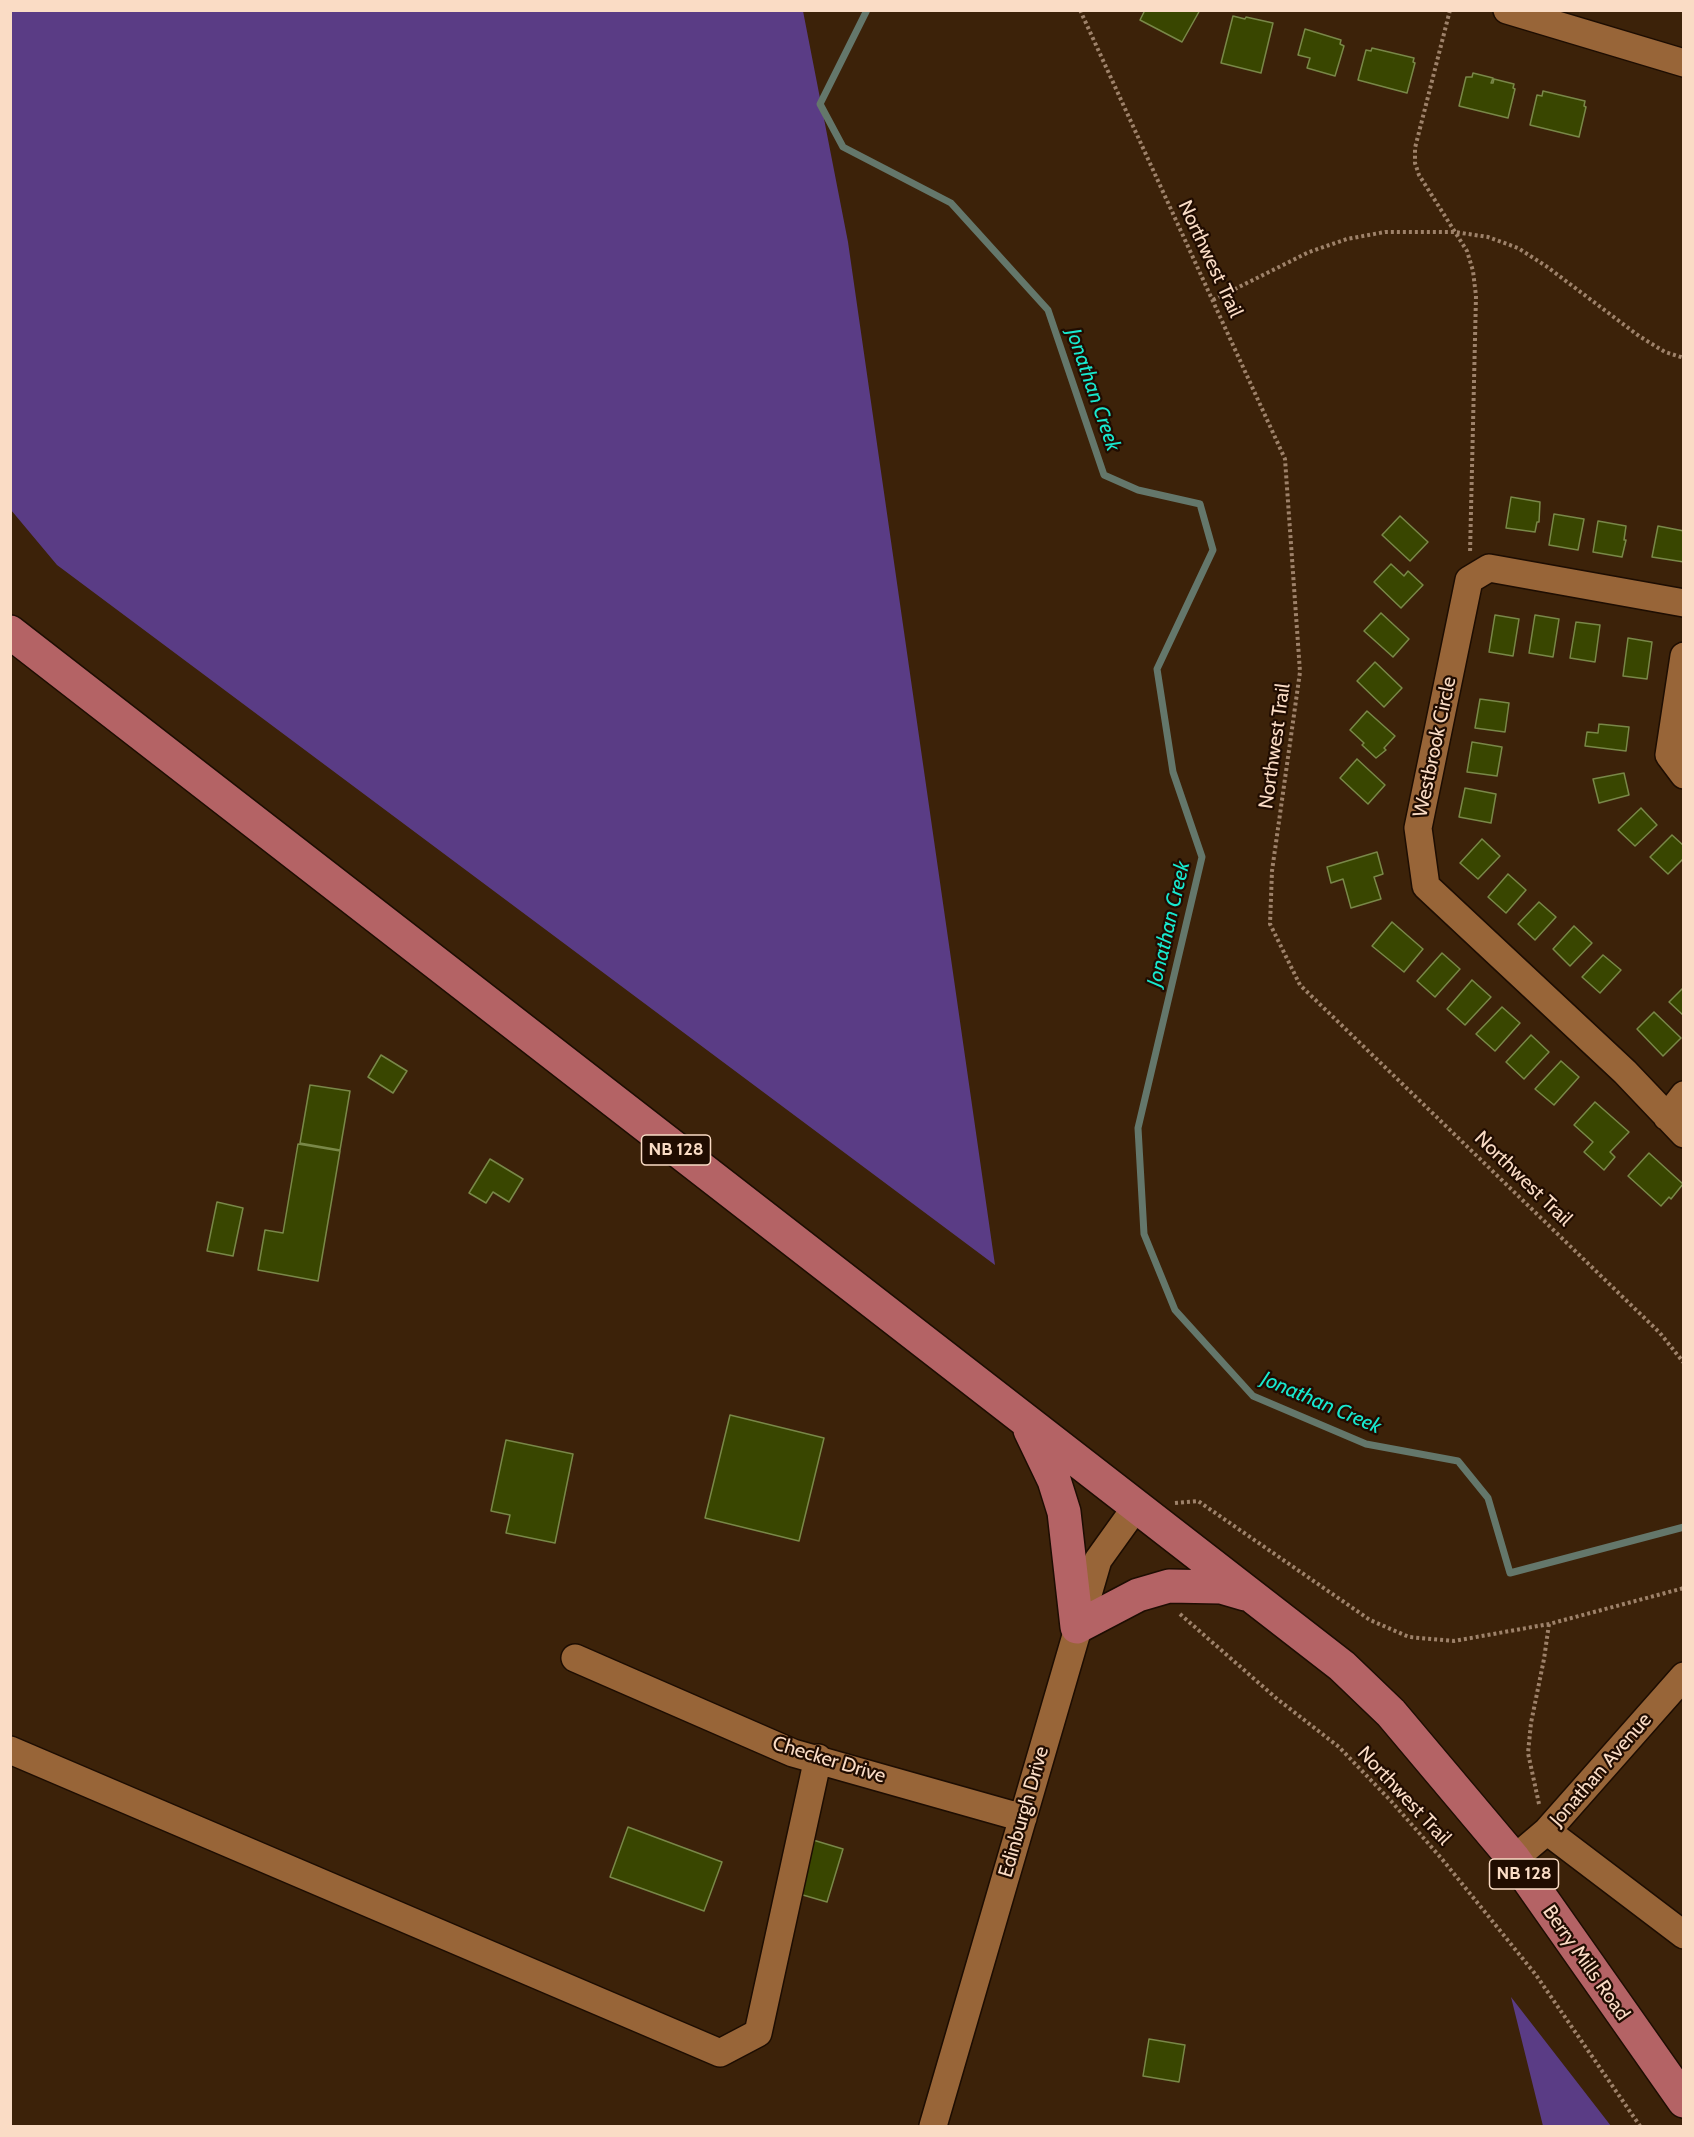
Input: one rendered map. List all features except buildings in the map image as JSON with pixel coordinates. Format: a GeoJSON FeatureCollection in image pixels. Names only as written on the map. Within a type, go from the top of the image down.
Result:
{"type":"FeatureCollection","features":[{"type":"Feature","properties":{"kind":"main road","name":"NB 128"},"geometry":{"type":"LineString","coordinates":[[10,632],[1253,1597]]}},
{"type":"Feature","properties":{"kind":"main road"},"geometry":{"type":"LineString","coordinates":[[1026,1422],[1054,1480],[1064,1512],[1077,1627],[1138,1595],[1169,1586],[1221,1587],[1253,1597]]}},
{"type":"Feature","properties":{"kind":"main road","name":"Berry Mills Road"},"geometry":{"type":"LineString","coordinates":[[1253,1597],[1342,1666],[1391,1713],[1514,1859],[1683,2101]]}},
{"type":"Feature","properties":{"kind":"street"},"geometry":{"type":"LineString","coordinates":[[1507,10],[1683,63]]}},
{"type":"Feature","properties":{"kind":"street"},"geometry":{"type":"LineString","coordinates":[[1469,580],[1489,568],[1683,603]]}},
{"type":"Feature","properties":{"kind":"street","name":"Westbrook Circle"},"geometry":{"type":"LineString","coordinates":[[1469,580],[1418,828],[1426,886],[1624,1072],[1675,1125]]}},
{"type":"Feature","properties":{"kind":"street"},"geometry":{"type":"LineString","coordinates":[[1683,656],[1669,755],[1683,775]]}},
{"type":"Feature","properties":{"kind":"street"},"geometry":{"type":"LineString","coordinates":[[1675,1125],[1683,1095]]}},
{"type":"Feature","properties":{"kind":"street","name":"Edinburgh Drive"},"geometry":{"type":"LineString","coordinates":[[933,2127],[1098,1560],[1136,1507]]}},
{"type":"Feature","properties":{"kind":"street","name":"Checker Drive"},"geometry":{"type":"LineString","coordinates":[[575,1658],[793,1753],[818,1758],[1023,1818]]}},
{"type":"Feature","properties":{"kind":"street","name":"Jonathan Avenue"},"geometry":{"type":"LineString","coordinates":[[1514,1859],[1547,1831],[1683,1676]]}},
{"type":"Feature","properties":{"kind":"street"},"geometry":{"type":"LineString","coordinates":[[10,1750],[720,2053],[758,2033],[818,1758]]}},
{"type":"Feature","properties":{"kind":"street"},"geometry":{"type":"LineString","coordinates":[[1547,1831],[1683,1935]]}},
{"type":"Feature","properties":{"kind":"path","name":"Northwest Trail"},"geometry":{"type":"LineString","coordinates":[[1080,10],[1285,459],[1300,672],[1272,871],[1270,924],[1300,984],[1660,1334],[1683,1363]]}},
{"type":"Feature","properties":{"kind":"path"},"geometry":{"type":"LineString","coordinates":[[1450,10],[1416,148],[1415,163],[1419,175],[1455,232],[1470,261],[1476,296],[1469,580]]}},
{"type":"Feature","properties":{"kind":"path"},"geometry":{"type":"LineString","coordinates":[[1213,300],[1309,252],[1347,239],[1385,232],[1455,232],[1488,237],[1518,248],[1546,266],[1639,336],[1665,352],[1683,358]]}},
{"type":"Feature","properties":{"kind":"path"},"geometry":{"type":"LineString","coordinates":[[1198,1501],[1370,1620],[1409,1637],[1455,1641],[1548,1624],[1683,1588]]}},
{"type":"Feature","properties":{"kind":"path","name":"Northwest Trail"},"geometry":{"type":"LineString","coordinates":[[1169,1586],[1171,1606],[1276,1698],[1339,1747],[1442,1859],[1536,1975],[1640,2127]]}},
{"type":"Feature","properties":{"kind":"path"},"geometry":{"type":"LineString","coordinates":[[1547,1831],[1534,1787],[1528,1753],[1548,1624]]}},
{"type":"Feature","properties":{"kind":"shaded area"},"geometry":{"type":"Polygon","coordinates":[[[10,11],[803,11],[848,242],[995,1265],[57,565],[11,510],[10,11]]]}},
{"type":"Feature","properties":{"kind":"shaded area"},"geometry":{"type":"Polygon","coordinates":[[[1511,1997],[1611,2126],[1543,2126],[1511,1997]]]}},
{"type":"Feature","properties":{"kind":"waterway","name":"Jonathan Creek"},"geometry":{"type":"LineString","coordinates":[[867,10],[820,104],[843,147],[951,203],[1048,310],[1104,475],[1138,490],[1200,504],[1213,550],[1157,669],[1173,772],[1202,857],[1138,1128],[1144,1234],[1175,1310],[1253,1396],[1366,1444],[1458,1461],[1488,1498],[1510,1573],[1684,1527]]}}]}
